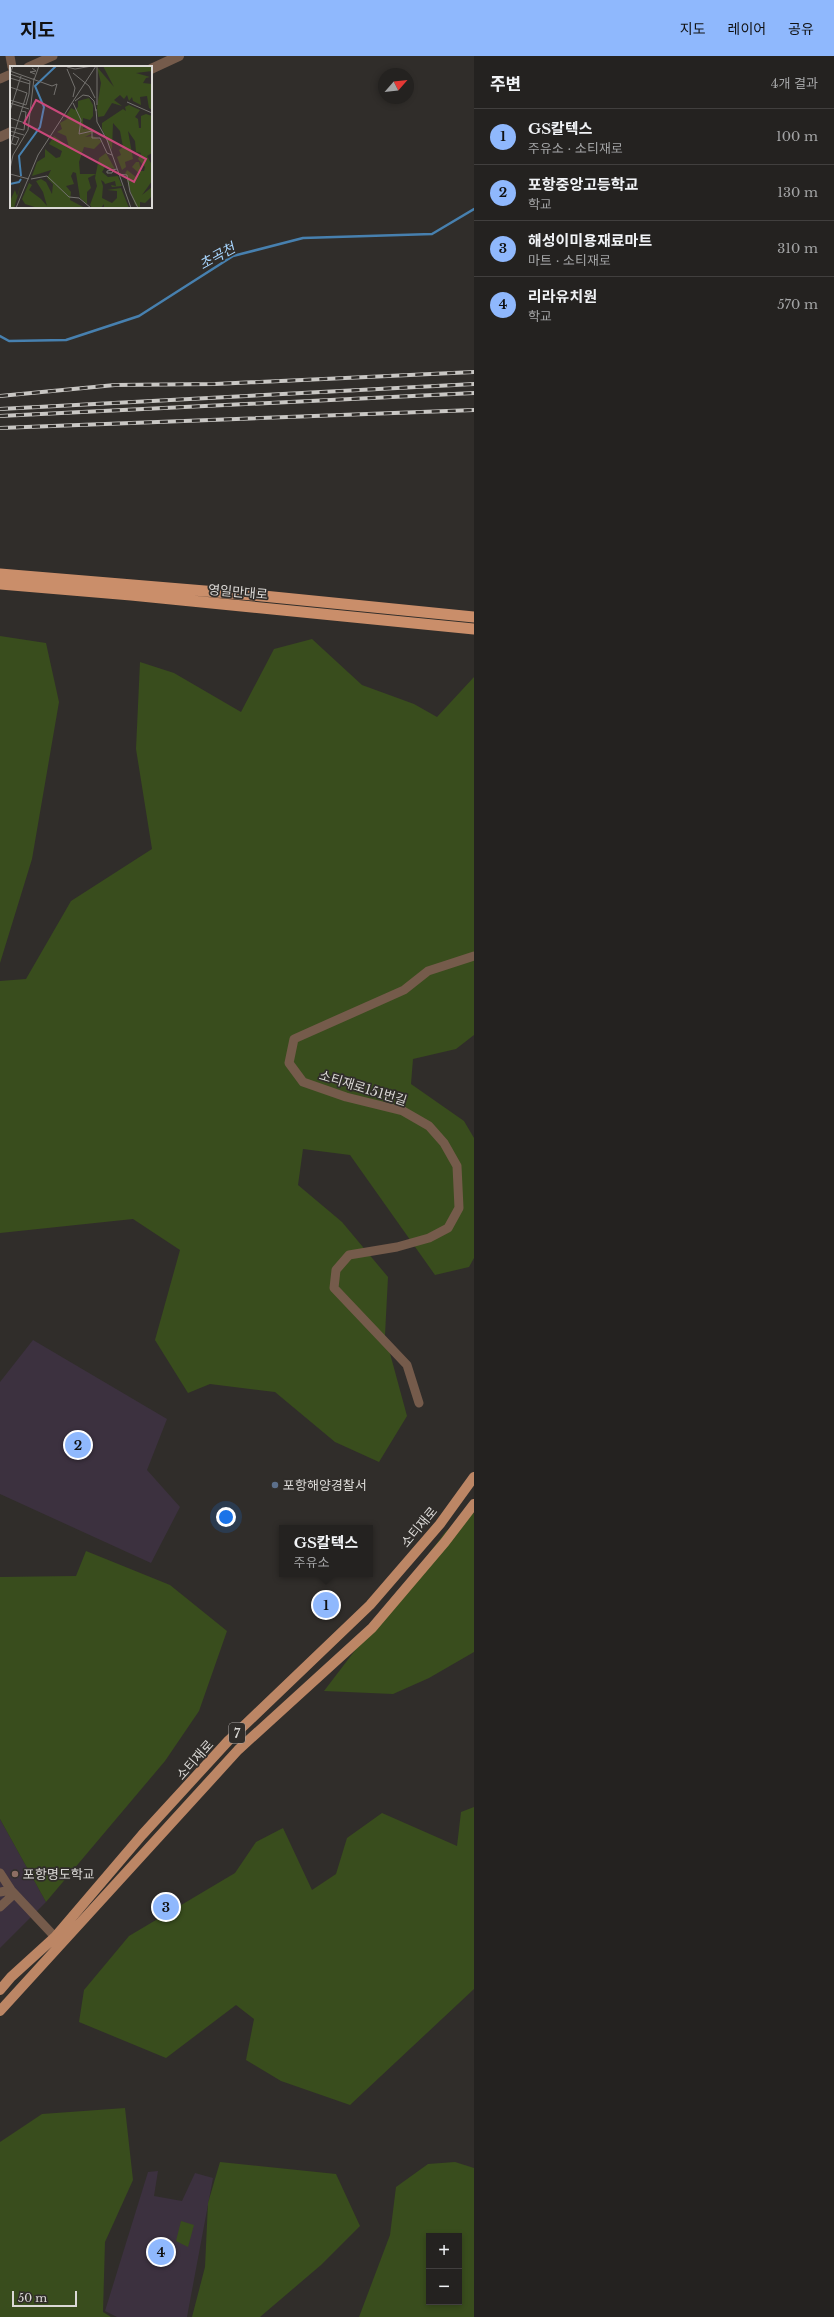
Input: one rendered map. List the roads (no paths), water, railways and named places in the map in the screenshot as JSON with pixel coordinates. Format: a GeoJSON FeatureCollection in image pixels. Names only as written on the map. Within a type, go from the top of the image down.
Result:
{"type":"FeatureCollection","features":[{"type":"Feature","properties":{"kind":"highway","name":"영일만대로"},"geometry":{"type":"LineString","coordinates":[[0,574],[238,594],[474,617]]}},
{"type":"Feature","properties":{"kind":"highway","name":"영일만대로"},"geometry":{"type":"LineString","coordinates":[[0,584],[131,595],[474,629]]}},
{"type":"Feature","properties":{"kind":"main road","name":"소티재로"},"geometry":{"type":"LineString","coordinates":[[0,1990],[11,1977],[55,1937],[142,1835],[229,1740],[370,1605],[440,1524],[474,1477]]}},
{"type":"Feature","properties":{"kind":"main road","name":"소티재로"},"geometry":{"type":"LineString","coordinates":[[0,2011],[238,1750],[372,1628],[445,1542],[474,1504]]}},
{"type":"Feature","properties":{"kind":"street"},"geometry":{"type":"LineString","coordinates":[[10,56],[12,66]]}},
{"type":"Feature","properties":{"kind":"street"},"geometry":{"type":"LineString","coordinates":[[30,66],[53,56]]}},
{"type":"Feature","properties":{"kind":"street"},"geometry":{"type":"LineString","coordinates":[[152,69],[180,56]]}},
{"type":"Feature","properties":{"kind":"street"},"geometry":{"type":"LineString","coordinates":[[0,79],[10,74]]}},
{"type":"Feature","properties":{"kind":"street"},"geometry":{"type":"LineString","coordinates":[[0,137],[10,132]]}},
{"type":"Feature","properties":{"kind":"street","name":"소티재로151번길"},"geometry":{"type":"LineString","coordinates":[[419,1403],[407,1365],[334,1288],[336,1270],[349,1255],[397,1248],[429,1238],[448,1228],[459,1208],[456,1166],[444,1143],[429,1126],[403,1111],[346,1097],[303,1082],[289,1063],[294,1039],[404,990],[428,971],[474,956]]}},
{"type":"Feature","properties":{"kind":"street"},"geometry":{"type":"LineString","coordinates":[[0,1873],[13,1892],[55,1937]]}},
{"type":"Feature","properties":{"kind":"street"},"geometry":{"type":"LineString","coordinates":[[0,1892],[13,1892]]}},
{"type":"Feature","properties":{"kind":"street"},"geometry":{"type":"LineString","coordinates":[[0,1907],[13,1892]]}},
{"type":"Feature","properties":{"kind":"waterway","name":"초곡천"},"geometry":{"type":"LineString","coordinates":[[0,336],[9,341],[66,340],[139,316],[233,256],[303,238],[432,234],[474,209]]}},
{"type":"Feature","properties":{"kind":"railway"},"geometry":{"type":"LineString","coordinates":[[0,396],[115,385],[215,384],[474,372]]}},
{"type":"Feature","properties":{"kind":"railway"},"geometry":{"type":"LineString","coordinates":[[0,409],[474,384]]}},
{"type":"Feature","properties":{"kind":"railway"},"geometry":{"type":"LineString","coordinates":[[0,416],[474,393]]}},
{"type":"Feature","properties":{"kind":"railway"},"geometry":{"type":"LineString","coordinates":[[0,428],[474,410]]}},
{"type":"Feature","properties":{"kind":"place","name":"포항중앙고등학교"},"geometry":{"type":"Point","coordinates":[78,1445]}},
{"type":"Feature","properties":{"kind":"place","name":"포항해양경찰서"},"geometry":{"type":"Point","coordinates":[275,1485]}},
{"type":"Feature","properties":{"kind":"place","name":"GS칼텍스"},"geometry":{"type":"Point","coordinates":[326,1605]}},
{"type":"Feature","properties":{"kind":"place","name":"포항명도학교"},"geometry":{"type":"Point","coordinates":[15,1874]}},
{"type":"Feature","properties":{"kind":"place","name":"해성이미용재료마트"},"geometry":{"type":"Point","coordinates":[166,1907]}},
{"type":"Feature","properties":{"kind":"place","name":"리라유치원"},"geometry":{"type":"Point","coordinates":[161,2252]}}]}
